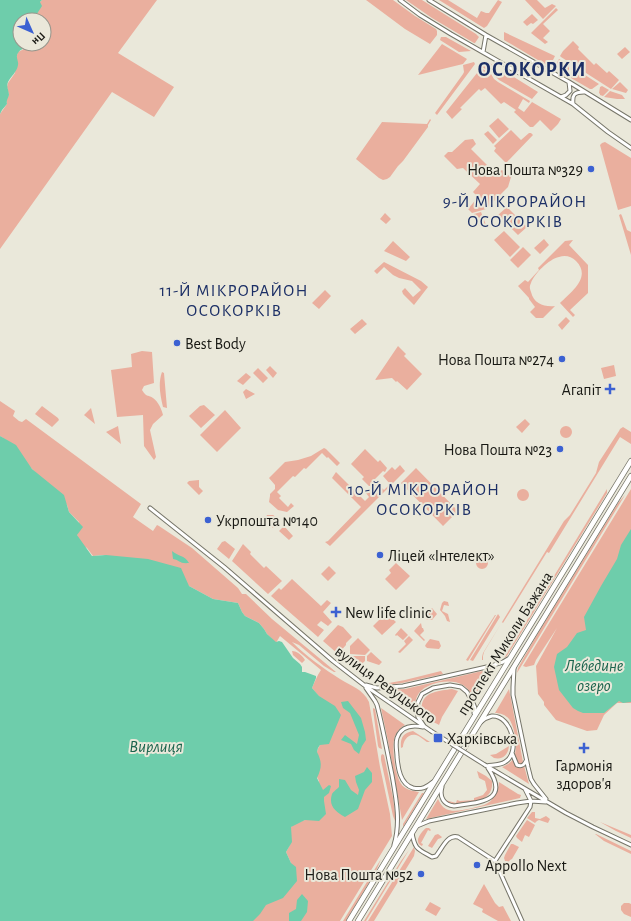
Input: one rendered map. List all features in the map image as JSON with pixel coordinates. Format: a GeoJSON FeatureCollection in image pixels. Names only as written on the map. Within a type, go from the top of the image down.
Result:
{"type":"FeatureCollection","features":[{"type":"Feature","properties":{"kind":"highway","name":"проспект Миколи Бажана"},"geometry":{"type":"LineString","coordinates":[[349,921],[631,461]]}},
{"type":"Feature","properties":{"kind":"highway","name":"проспект Миколи Бажана"},"geometry":{"type":"LineString","coordinates":[[358,921],[631,476]]}},
{"type":"Feature","properties":{"kind":"street"},"geometry":{"type":"LineString","coordinates":[[400,0],[434,24],[573,104],[631,148]]}},
{"type":"Feature","properties":{"kind":"street"},"geometry":{"type":"LineString","coordinates":[[429,0],[631,120]]}},
{"type":"Feature","properties":{"kind":"street"},"geometry":{"type":"LineString","coordinates":[[483,52],[486,35]]}},
{"type":"Feature","properties":{"kind":"street"},"geometry":{"type":"LineString","coordinates":[[561,97],[566,95],[570,90],[569,82]]}},
{"type":"Feature","properties":{"kind":"street"},"geometry":{"type":"LineString","coordinates":[[573,104],[574,94],[577,92],[584,92]]}},
{"type":"Feature","properties":{"kind":"street","name":"вулиця Ревуцького"},"geometry":{"type":"LineString","coordinates":[[150,508],[224,567],[313,644],[364,685],[424,727],[548,802],[593,827],[631,844]]}},
{"type":"Feature","properties":{"kind":"street"},"geometry":{"type":"LineString","coordinates":[[364,685],[377,688],[403,686],[495,665],[511,657]]}},
{"type":"Feature","properties":{"kind":"street"},"geometry":{"type":"LineString","coordinates":[[514,666],[513,695],[526,761],[531,779],[548,802]]}},
{"type":"Feature","properties":{"kind":"street"},"geometry":{"type":"LineString","coordinates":[[364,685],[377,705],[392,775],[398,822],[393,849]]}},
{"type":"Feature","properties":{"kind":"street"},"geometry":{"type":"LineString","coordinates":[[424,727],[418,717],[417,709],[420,697],[425,692],[441,686],[454,685],[467,692],[475,708],[473,718]]}},
{"type":"Feature","properties":{"kind":"street"},"geometry":{"type":"LineString","coordinates":[[442,784],[441,798],[450,806],[484,802],[493,795],[496,782],[493,774],[486,765],[506,762],[512,754],[513,742],[508,725],[498,717],[494,716],[486,718],[480,722]]}},
{"type":"Feature","properties":{"kind":"street"},"geometry":{"type":"LineString","coordinates":[[424,727],[408,726],[401,731],[396,742],[398,763],[402,780],[410,787],[422,789],[436,779]]}},
{"type":"Feature","properties":{"kind":"street"},"geometry":{"type":"LineString","coordinates":[[512,754],[517,764],[520,766],[524,765],[526,761]]}},
{"type":"Feature","properties":{"kind":"street"},"geometry":{"type":"LineString","coordinates":[[495,861],[528,810],[531,801],[525,788]]}},
{"type":"Feature","properties":{"kind":"street"},"geometry":{"type":"LineString","coordinates":[[416,827],[429,821],[517,803],[531,801],[548,802]]}},
{"type":"Feature","properties":{"kind":"street"},"geometry":{"type":"LineString","coordinates":[[412,832],[416,847],[432,857],[436,856],[447,841],[455,836],[495,861],[522,921]]}},
{"type":"Feature","properties":{"kind":"shaded area"},"geometry":{"type":"Polygon","coordinates":[[[42,0],[157,0],[118,53],[174,87],[154,117],[112,92],[0,249],[0,114],[7,104],[6,100],[9,95],[7,87],[15,73],[18,52],[52,52],[52,12],[36,12],[42,0]]]}},
{"type":"Feature","properties":{"kind":"shaded area"},"geometry":{"type":"Polygon","coordinates":[[[366,0],[393,0],[436,29],[437,35],[430,44],[405,29],[366,0]]]}},
{"type":"Feature","properties":{"kind":"shaded area"},"geometry":{"type":"Polygon","coordinates":[[[406,0],[422,0],[479,37],[474,43],[432,18],[406,0]]]}},
{"type":"Feature","properties":{"kind":"shaded area"},"geometry":{"type":"Polygon","coordinates":[[[439,0],[448,0],[477,18],[481,11],[489,13],[498,0],[502,2],[487,26],[484,28],[439,0]]]}},
{"type":"Feature","properties":{"kind":"shaded area"},"geometry":{"type":"Polygon","coordinates":[[[525,0],[537,0],[545,8],[552,4],[556,6],[543,19],[525,0]]]}},
{"type":"Feature","properties":{"kind":"shaded area"},"geometry":{"type":"Polygon","coordinates":[[[556,8],[558,10],[543,24],[550,31],[543,38],[548,42],[545,44],[531,33],[556,8]]]}},
{"type":"Feature","properties":{"kind":"shaded area"},"geometry":{"type":"Polygon","coordinates":[[[532,14],[538,20],[527,26],[523,22],[532,14]]]}},
{"type":"Feature","properties":{"kind":"shaded area"},"geometry":{"type":"Polygon","coordinates":[[[504,32],[555,56],[551,64],[548,66],[504,40],[504,32]]]}},
{"type":"Feature","properties":{"kind":"shaded area"},"geometry":{"type":"Polygon","coordinates":[[[441,37],[446,37],[471,51],[459,52],[440,40],[441,37]]]}},
{"type":"Feature","properties":{"kind":"shaded area"},"geometry":{"type":"Polygon","coordinates":[[[573,41],[579,47],[578,49],[594,65],[596,63],[607,73],[609,71],[619,80],[611,89],[560,56],[573,41]]]}},
{"type":"Feature","properties":{"kind":"shaded area"},"geometry":{"type":"Polygon","coordinates":[[[442,44],[467,59],[463,64],[418,75],[442,44]]]}},
{"type":"Feature","properties":{"kind":"shaded area"},"geometry":{"type":"Polygon","coordinates":[[[625,47],[630,52],[622,59],[617,54],[625,47]]]}},
{"type":"Feature","properties":{"kind":"shaded area"},"geometry":{"type":"Polygon","coordinates":[[[559,59],[569,65],[569,77],[556,69],[555,66],[559,59]]]}},
{"type":"Feature","properties":{"kind":"shaded area"},"geometry":{"type":"Polygon","coordinates":[[[474,62],[475,64],[437,115],[435,113],[463,74],[463,65],[474,62]]]}},
{"type":"Feature","properties":{"kind":"shaded area"},"geometry":{"type":"Polygon","coordinates":[[[488,62],[493,65],[490,71],[500,77],[502,73],[507,77],[509,74],[538,92],[532,99],[499,80],[492,73],[482,67],[488,62]]]}},
{"type":"Feature","properties":{"kind":"shaded area"},"geometry":{"type":"Polygon","coordinates":[[[571,66],[599,84],[590,89],[571,78],[571,66]]]}},
{"type":"Feature","properties":{"kind":"shaded area"},"geometry":{"type":"Polygon","coordinates":[[[481,68],[491,74],[498,82],[530,101],[529,103],[523,99],[518,108],[524,112],[532,102],[561,119],[558,124],[551,131],[540,120],[533,127],[530,127],[514,112],[516,110],[504,102],[501,104],[485,88],[481,91],[479,89],[460,108],[462,109],[452,119],[446,112],[481,68]]]}},
{"type":"Feature","properties":{"kind":"shaded area"},"geometry":{"type":"Polygon","coordinates":[[[620,82],[628,90],[626,93],[612,89],[620,82]]]}},
{"type":"Feature","properties":{"kind":"shaded area"},"geometry":{"type":"Polygon","coordinates":[[[602,86],[609,90],[603,96],[599,93],[600,87],[602,86]]]}},
{"type":"Feature","properties":{"kind":"shaded area"},"geometry":{"type":"Polygon","coordinates":[[[610,91],[622,95],[625,99],[604,97],[610,91]]]}},
{"type":"Feature","properties":{"kind":"shaded area"},"geometry":{"type":"Polygon","coordinates":[[[498,118],[509,129],[499,138],[489,126],[498,118]]]}},
{"type":"Feature","properties":{"kind":"shaded area"},"geometry":{"type":"Polygon","coordinates":[[[430,119],[431,120],[428,127],[403,161],[387,179],[383,180],[379,178],[356,159],[382,122],[427,124],[430,119]]]}},
{"type":"Feature","properties":{"kind":"shaded area"},"geometry":{"type":"Polygon","coordinates":[[[511,130],[521,140],[529,133],[533,135],[506,163],[494,151],[496,148],[494,146],[511,130]]]}},
{"type":"Feature","properties":{"kind":"shaded area"},"geometry":{"type":"Polygon","coordinates":[[[488,131],[497,140],[493,144],[484,134],[488,131]]]}},
{"type":"Feature","properties":{"kind":"shaded area"},"geometry":{"type":"Polygon","coordinates":[[[473,139],[476,144],[471,149],[496,174],[502,170],[511,177],[508,187],[486,209],[472,213],[468,209],[478,197],[473,192],[480,184],[463,168],[457,169],[444,156],[448,152],[452,152],[465,140],[473,139]]]}},
{"type":"Feature","properties":{"kind":"shaded area"},"geometry":{"type":"Polygon","coordinates":[[[605,142],[631,158],[631,206],[618,210],[600,145],[605,142]]]}},
{"type":"Feature","properties":{"kind":"shaded area"},"geometry":{"type":"Polygon","coordinates":[[[507,207],[527,227],[518,235],[498,215],[507,207]]]}},
{"type":"Feature","properties":{"kind":"shaded area"},"geometry":{"type":"Polygon","coordinates":[[[481,212],[486,225],[480,226],[474,220],[474,214],[481,212]]]}},
{"type":"Feature","properties":{"kind":"shaded area"},"geometry":{"type":"Polygon","coordinates":[[[385,213],[391,219],[386,224],[380,219],[385,213]]]}},
{"type":"Feature","properties":{"kind":"shaded area"},"geometry":{"type":"Polygon","coordinates":[[[621,214],[627,230],[631,232],[631,255],[619,215],[621,214]]]}},
{"type":"Feature","properties":{"kind":"shaded area"},"geometry":{"type":"Polygon","coordinates":[[[504,231],[520,247],[510,257],[494,240],[504,231]]]}},
{"type":"Feature","properties":{"kind":"shaded area"},"geometry":{"type":"Polygon","coordinates":[[[544,239],[549,245],[540,254],[534,248],[544,239]]]}},
{"type":"Feature","properties":{"kind":"shaded area"},"geometry":{"type":"Polygon","coordinates":[[[573,240],[569,245],[588,265],[588,293],[570,310],[575,315],[573,317],[560,303],[578,284],[582,273],[580,267],[574,259],[568,256],[555,258],[539,271],[530,284],[532,296],[537,302],[547,306],[555,306],[543,318],[536,318],[530,312],[535,307],[518,286],[525,280],[528,282],[539,270],[538,268],[565,241],[573,240]]]}},
{"type":"Feature","properties":{"kind":"shaded area"},"geometry":{"type":"Polygon","coordinates":[[[393,241],[410,257],[406,261],[384,251],[393,241]]]}},
{"type":"Feature","properties":{"kind":"shaded area"},"geometry":{"type":"Polygon","coordinates":[[[523,247],[531,255],[518,268],[510,260],[523,247]]]}},
{"type":"Feature","properties":{"kind":"shaded area"},"geometry":{"type":"Polygon","coordinates":[[[384,262],[421,281],[428,287],[414,305],[402,291],[405,288],[413,297],[421,290],[412,281],[393,275],[384,267],[377,274],[374,271],[384,262]]]}},
{"type":"Feature","properties":{"kind":"shaded area"},"geometry":{"type":"Polygon","coordinates":[[[325,290],[331,296],[319,309],[312,303],[325,290]]]}},
{"type":"Feature","properties":{"kind":"shaded area"},"geometry":{"type":"Polygon","coordinates":[[[566,317],[570,321],[562,330],[558,325],[566,317]]]}},
{"type":"Feature","properties":{"kind":"shaded area"},"geometry":{"type":"Polygon","coordinates":[[[362,319],[367,324],[355,334],[350,329],[362,319]]]}},
{"type":"Feature","properties":{"kind":"shaded area"},"geometry":{"type":"Polygon","coordinates":[[[398,346],[406,354],[404,356],[422,374],[407,390],[392,378],[375,380],[398,346]]]}},
{"type":"Feature","properties":{"kind":"shaded area"},"geometry":{"type":"Polygon","coordinates":[[[142,351],[152,352],[154,383],[144,386],[142,390],[146,395],[157,401],[163,415],[153,424],[150,430],[156,457],[154,460],[144,446],[143,415],[117,417],[111,370],[132,367],[131,354],[142,351]]]}},
{"type":"Feature","properties":{"kind":"shaded area"},"geometry":{"type":"Polygon","coordinates":[[[614,365],[616,376],[604,379],[601,368],[614,365]]]}},
{"type":"Feature","properties":{"kind":"shaded area"},"geometry":{"type":"Polygon","coordinates":[[[270,366],[277,373],[273,378],[266,370],[270,366]]]}},
{"type":"Feature","properties":{"kind":"shaded area"},"geometry":{"type":"Polygon","coordinates":[[[258,368],[268,378],[263,383],[253,373],[258,368]]]}},
{"type":"Feature","properties":{"kind":"shaded area"},"geometry":{"type":"Polygon","coordinates":[[[162,372],[164,373],[167,408],[163,407],[160,394],[160,380],[162,372]]]}},
{"type":"Feature","properties":{"kind":"shaded area"},"geometry":{"type":"Polygon","coordinates":[[[246,373],[251,377],[243,385],[237,381],[246,373]]]}},
{"type":"Feature","properties":{"kind":"shaded area"},"geometry":{"type":"Polygon","coordinates":[[[246,389],[255,394],[246,399],[243,392],[246,389]]]}},
{"type":"Feature","properties":{"kind":"shaded area"},"geometry":{"type":"Polygon","coordinates":[[[0,401],[15,411],[13,416],[19,421],[22,422],[26,419],[141,504],[133,517],[153,531],[157,525],[159,526],[192,548],[238,588],[242,594],[246,594],[272,619],[336,672],[324,666],[299,645],[292,642],[303,652],[328,671],[360,691],[369,702],[390,814],[392,836],[340,921],[251,921],[291,863],[286,852],[290,845],[291,827],[294,824],[305,820],[312,820],[319,781],[317,777],[316,760],[320,745],[321,699],[312,688],[321,670],[280,636],[276,643],[259,623],[245,616],[238,603],[213,599],[189,586],[103,555],[93,556],[87,548],[80,544],[77,535],[79,522],[69,512],[67,505],[6,440],[0,436],[0,401]]]}},
{"type":"Feature","properties":{"kind":"shaded area"},"geometry":{"type":"Polygon","coordinates":[[[204,405],[215,415],[201,428],[189,416],[200,406],[204,405]]]}},
{"type":"Feature","properties":{"kind":"shaded area"},"geometry":{"type":"Polygon","coordinates":[[[42,406],[59,420],[52,427],[35,414],[42,406]]]}},
{"type":"Feature","properties":{"kind":"shaded area"},"geometry":{"type":"Polygon","coordinates":[[[91,408],[95,424],[84,415],[91,408]]]}},
{"type":"Feature","properties":{"kind":"shaded area"},"geometry":{"type":"Polygon","coordinates":[[[225,410],[241,428],[217,452],[200,435],[225,410]]]}},
{"type":"Feature","properties":{"kind":"shaded area"},"geometry":{"type":"Polygon","coordinates":[[[525,419],[530,424],[522,433],[516,427],[525,419]]]}},
{"type":"Feature","properties":{"kind":"shaded area"},"geometry":{"type":"Polygon","coordinates":[[[118,426],[121,444],[106,432],[118,426]]]}},
{"type":"Feature","properties":{"kind":"shaded area"},"geometry":{"type":"Polygon","coordinates":[[[568,426],[571,427],[571,437],[564,438],[561,437],[560,430],[561,427],[568,426]]]}},
{"type":"Feature","properties":{"kind":"shaded area"},"geometry":{"type":"Polygon","coordinates":[[[623,427],[631,432],[631,444],[620,437],[549,553],[547,552],[503,623],[502,622],[564,521],[570,515],[596,473],[599,462],[620,429],[623,427]]]}},
{"type":"Feature","properties":{"kind":"shaded area"},"geometry":{"type":"Polygon","coordinates":[[[324,448],[340,463],[337,466],[322,453],[306,469],[304,468],[295,477],[293,476],[277,492],[281,496],[279,498],[288,507],[291,503],[294,506],[287,512],[278,510],[269,502],[270,494],[275,489],[275,485],[269,478],[285,462],[311,456],[324,448]]]}},
{"type":"Feature","properties":{"kind":"shaded area"},"geometry":{"type":"Polygon","coordinates":[[[365,449],[378,462],[380,460],[387,468],[385,472],[383,471],[372,482],[373,483],[371,486],[369,486],[362,479],[364,477],[351,464],[365,449]]]}},
{"type":"Feature","properties":{"kind":"shaded area"},"geometry":{"type":"Polygon","coordinates":[[[400,465],[405,471],[330,546],[325,542],[328,541],[361,507],[332,478],[336,472],[365,501],[369,497],[366,493],[377,483],[384,490],[390,484],[383,476],[392,467],[395,470],[400,465]]]}},
{"type":"Feature","properties":{"kind":"shaded area"},"geometry":{"type":"Polygon","coordinates":[[[416,468],[458,511],[443,526],[401,483],[416,468]]]}},
{"type":"Feature","properties":{"kind":"shaded area"},"geometry":{"type":"Polygon","coordinates":[[[199,480],[199,487],[203,491],[199,495],[187,483],[189,481],[199,480]]]}},
{"type":"Feature","properties":{"kind":"shaded area"},"geometry":{"type":"Polygon","coordinates":[[[525,489],[528,490],[528,500],[521,501],[518,500],[517,493],[518,490],[525,489]]]}},
{"type":"Feature","properties":{"kind":"shaded area"},"geometry":{"type":"Polygon","coordinates":[[[607,489],[607,493],[507,656],[504,658],[607,489]]]}},
{"type":"Feature","properties":{"kind":"shaded area"},"geometry":{"type":"Polygon","coordinates":[[[631,489],[631,703],[617,703],[604,715],[597,730],[587,731],[556,720],[544,705],[544,702],[538,694],[536,666],[557,628],[534,665],[526,667],[523,666],[631,489]]]}},
{"type":"Feature","properties":{"kind":"shaded area"},"geometry":{"type":"Polygon","coordinates":[[[625,495],[517,673],[518,668],[535,638],[618,503],[625,495]]]}},
{"type":"Feature","properties":{"kind":"shaded area"},"geometry":{"type":"Polygon","coordinates":[[[267,515],[273,515],[280,520],[273,528],[265,520],[267,515]]]}},
{"type":"Feature","properties":{"kind":"shaded area"},"geometry":{"type":"Polygon","coordinates":[[[284,526],[293,536],[289,540],[279,531],[284,526]]]}},
{"type":"Feature","properties":{"kind":"shaded area"},"geometry":{"type":"Polygon","coordinates":[[[225,541],[235,549],[229,559],[217,549],[222,542],[225,541]]]}},
{"type":"Feature","properties":{"kind":"shaded area"},"geometry":{"type":"Polygon","coordinates":[[[243,544],[251,552],[250,554],[264,568],[266,566],[282,581],[268,594],[232,561],[243,544]]]}},
{"type":"Feature","properties":{"kind":"shaded area"},"geometry":{"type":"Polygon","coordinates":[[[484,557],[487,558],[487,568],[480,569],[477,568],[476,561],[477,558],[484,557]]]}},
{"type":"Feature","properties":{"kind":"shaded area"},"geometry":{"type":"Polygon","coordinates":[[[396,563],[410,576],[396,590],[385,579],[391,573],[389,570],[396,563]]]}},
{"type":"Feature","properties":{"kind":"shaded area"},"geometry":{"type":"Polygon","coordinates":[[[329,566],[336,573],[328,581],[321,574],[329,566]]]}},
{"type":"Feature","properties":{"kind":"shaded area"},"geometry":{"type":"Polygon","coordinates":[[[292,579],[321,606],[327,600],[331,603],[323,612],[332,622],[328,626],[321,621],[317,625],[324,630],[318,637],[271,596],[279,588],[281,590],[292,579]]]}},
{"type":"Feature","properties":{"kind":"shaded area"},"geometry":{"type":"Polygon","coordinates":[[[444,601],[448,602],[449,606],[444,605],[442,611],[448,614],[450,622],[447,621],[440,610],[444,601]]]}},
{"type":"Feature","properties":{"kind":"shaded area"},"geometry":{"type":"Polygon","coordinates":[[[432,608],[437,614],[432,620],[427,620],[424,616],[432,608]]]}},
{"type":"Feature","properties":{"kind":"shaded area"},"geometry":{"type":"Polygon","coordinates":[[[386,613],[396,622],[382,635],[373,626],[386,613]]]}},
{"type":"Feature","properties":{"kind":"shaded area"},"geometry":{"type":"Polygon","coordinates":[[[498,614],[500,617],[473,661],[470,660],[498,614]]]}},
{"type":"Feature","properties":{"kind":"shaded area"},"geometry":{"type":"Polygon","coordinates":[[[495,615],[468,661],[466,660],[495,615]]]}},
{"type":"Feature","properties":{"kind":"shaded area"},"geometry":{"type":"Polygon","coordinates":[[[421,623],[424,631],[420,635],[425,640],[424,641],[414,631],[421,623]]]}},
{"type":"Feature","properties":{"kind":"shaded area"},"geometry":{"type":"Polygon","coordinates":[[[501,624],[484,652],[482,660],[483,653],[501,624]]]}},
{"type":"Feature","properties":{"kind":"shaded area"},"geometry":{"type":"Polygon","coordinates":[[[338,625],[343,627],[352,637],[338,654],[323,641],[338,625]]]}},
{"type":"Feature","properties":{"kind":"shaded area"},"geometry":{"type":"Polygon","coordinates":[[[401,628],[408,635],[403,640],[395,635],[401,628]]]}},
{"type":"Feature","properties":{"kind":"shaded area"},"geometry":{"type":"Polygon","coordinates":[[[409,636],[413,640],[400,653],[398,652],[406,644],[404,641],[409,636]]]}},
{"type":"Feature","properties":{"kind":"shaded area"},"geometry":{"type":"Polygon","coordinates":[[[358,638],[370,650],[365,655],[350,654],[350,646],[358,638]]]}},
{"type":"Feature","properties":{"kind":"shaded area"},"geometry":{"type":"Polygon","coordinates":[[[430,639],[439,641],[441,646],[439,649],[427,648],[425,646],[430,639]]]}},
{"type":"Feature","properties":{"kind":"shaded area"},"geometry":{"type":"Polygon","coordinates":[[[292,651],[300,654],[305,660],[302,663],[293,655],[292,651]]]}},
{"type":"Feature","properties":{"kind":"shaded area"},"geometry":{"type":"Polygon","coordinates":[[[371,652],[382,662],[379,665],[367,661],[367,656],[371,652]]]}},
{"type":"Feature","properties":{"kind":"shaded area"},"geometry":{"type":"Polygon","coordinates":[[[350,656],[365,656],[365,661],[356,669],[350,663],[350,656]]]}},
{"type":"Feature","properties":{"kind":"shaded area"},"geometry":{"type":"Polygon","coordinates":[[[495,668],[475,700],[463,685],[452,682],[440,682],[423,689],[417,696],[414,708],[386,690],[405,689],[495,668]]]}},
{"type":"Feature","properties":{"kind":"shaded area"},"geometry":{"type":"Polygon","coordinates":[[[441,671],[443,674],[402,683],[384,684],[405,680],[441,671]]]}},
{"type":"Feature","properties":{"kind":"shaded area"},"geometry":{"type":"Polygon","coordinates":[[[452,689],[458,691],[442,717],[439,725],[422,714],[422,704],[426,696],[434,692],[452,689]]]}},
{"type":"Feature","properties":{"kind":"shaded area"},"geometry":{"type":"Polygon","coordinates":[[[509,689],[523,762],[529,784],[502,767],[512,760],[516,748],[514,732],[508,718],[505,715],[495,713],[509,689]]]}},
{"type":"Feature","properties":{"kind":"shaded area"},"geometry":{"type":"Polygon","coordinates":[[[373,708],[375,709],[382,749],[378,746],[373,708]]]}},
{"type":"Feature","properties":{"kind":"shaded area"},"geometry":{"type":"Polygon","coordinates":[[[381,708],[405,725],[397,732],[394,741],[393,747],[396,771],[398,778],[404,787],[419,792],[402,820],[388,741],[381,708]]]}},
{"type":"Feature","properties":{"kind":"shaded area"},"geometry":{"type":"Polygon","coordinates":[[[413,731],[430,742],[427,742],[420,737],[411,735],[406,738],[403,747],[401,748],[403,736],[413,731]]]}},
{"type":"Feature","properties":{"kind":"shaded area"},"geometry":{"type":"Polygon","coordinates":[[[509,746],[508,752],[500,758],[494,758],[490,755],[496,754],[509,746]]]}},
{"type":"Feature","properties":{"kind":"shaded area"},"geometry":{"type":"Polygon","coordinates":[[[382,754],[384,755],[393,798],[395,821],[381,760],[382,754]]]}},
{"type":"Feature","properties":{"kind":"shaded area"},"geometry":{"type":"Polygon","coordinates":[[[477,771],[492,781],[492,788],[489,794],[474,802],[455,805],[450,804],[445,800],[456,803],[457,800],[474,800],[474,798],[483,795],[487,790],[485,781],[479,778],[477,771]]]}},
{"type":"Feature","properties":{"kind":"shaded area"},"geometry":{"type":"Polygon","coordinates":[[[499,782],[521,795],[520,798],[426,819],[438,799],[441,805],[445,808],[454,811],[484,805],[495,796],[499,782]]]}},
{"type":"Feature","properties":{"kind":"shaded area"},"geometry":{"type":"Polygon","coordinates":[[[422,793],[424,793],[403,827],[403,824],[422,793]]]}},
{"type":"Feature","properties":{"kind":"shaded area"},"geometry":{"type":"Polygon","coordinates":[[[532,812],[535,812],[535,818],[540,819],[546,816],[550,819],[548,823],[539,820],[535,823],[527,818],[532,812]]]}},
{"type":"Feature","properties":{"kind":"shaded area"},"geometry":{"type":"Polygon","coordinates":[[[527,820],[535,825],[529,837],[525,835],[522,842],[516,836],[527,820]]]}},
{"type":"Feature","properties":{"kind":"shaded area"},"geometry":{"type":"Polygon","coordinates":[[[600,822],[631,835],[631,838],[616,831],[600,822]]]}},
{"type":"Feature","properties":{"kind":"shaded area"},"geometry":{"type":"Polygon","coordinates":[[[426,828],[431,830],[428,830],[421,843],[423,844],[422,846],[419,844],[418,840],[420,834],[426,828]]]}},
{"type":"Feature","properties":{"kind":"shaded area"},"geometry":{"type":"Polygon","coordinates":[[[438,834],[442,837],[438,839],[432,848],[428,846],[435,835],[438,834]]]}},
{"type":"Feature","properties":{"kind":"shaded area"},"geometry":{"type":"Polygon","coordinates":[[[595,834],[631,851],[631,854],[604,841],[595,834]]]}},
{"type":"Feature","properties":{"kind":"shaded area"},"geometry":{"type":"Polygon","coordinates":[[[511,844],[519,847],[512,859],[506,864],[504,858],[511,844]]]}},
{"type":"Feature","properties":{"kind":"shaded area"},"geometry":{"type":"Polygon","coordinates":[[[414,847],[414,856],[374,921],[368,921],[414,847]]]}},
{"type":"Feature","properties":{"kind":"shaded area"},"geometry":{"type":"Polygon","coordinates":[[[409,850],[366,921],[364,921],[401,861],[409,850]]]}},
{"type":"Feature","properties":{"kind":"shaded area"},"geometry":{"type":"Polygon","coordinates":[[[381,859],[376,871],[346,921],[343,921],[381,859]]]}},
{"type":"Feature","properties":{"kind":"shaded area"},"geometry":{"type":"Polygon","coordinates":[[[484,884],[495,903],[499,907],[503,906],[511,921],[498,921],[482,912],[483,909],[473,904],[484,884]]]}},
{"type":"Feature","properties":{"kind":"shaded area"},"geometry":{"type":"Polygon","coordinates":[[[430,902],[441,908],[436,916],[425,910],[430,902]]]}},
{"type":"Feature","properties":{"kind":"shaded area"},"geometry":{"type":"Polygon","coordinates":[[[624,903],[631,904],[631,917],[624,914],[621,910],[621,906],[624,903]]]}},
{"type":"Feature","properties":{"kind":"water"},"geometry":{"type":"Polygon","coordinates":[[[0,0],[42,0],[40,2],[42,6],[38,12],[12,12],[12,52],[19,52],[17,54],[18,64],[15,72],[7,84],[9,95],[7,104],[0,114],[0,0]]]}},
{"type":"Feature","properties":{"kind":"water","name":"Вирлиця"},"geometry":{"type":"Polygon","coordinates":[[[0,436],[16,445],[32,469],[64,495],[69,512],[83,527],[77,535],[92,556],[106,555],[148,559],[181,568],[189,586],[213,599],[238,603],[245,616],[259,623],[267,634],[276,642],[282,642],[293,658],[302,667],[302,672],[316,676],[312,688],[319,696],[335,706],[341,715],[329,744],[320,745],[317,752],[321,765],[317,778],[323,790],[329,785],[331,786],[329,793],[324,797],[326,814],[319,821],[305,820],[291,827],[292,842],[286,852],[291,863],[296,867],[297,881],[283,898],[266,905],[253,921],[0,921],[0,436]]]}},
{"type":"Feature","properties":{"kind":"water","name":"Лебедине озеро"},"geometry":{"type":"Polygon","coordinates":[[[631,529],[631,702],[623,703],[619,701],[604,713],[583,713],[573,708],[559,690],[554,667],[557,654],[567,647],[577,633],[586,630],[584,617],[617,559],[621,545],[631,529]]]}},
{"type":"Feature","properties":{"kind":"water"},"geometry":{"type":"Polygon","coordinates":[[[172,551],[185,558],[189,563],[183,563],[173,559],[172,551]]]}},
{"type":"Feature","properties":{"kind":"water"},"geometry":{"type":"Polygon","coordinates":[[[348,701],[361,718],[365,732],[366,740],[359,754],[354,750],[351,744],[341,740],[345,735],[357,744],[359,735],[350,713],[343,708],[341,702],[348,701]]]}},
{"type":"Feature","properties":{"kind":"water"},"geometry":{"type":"Polygon","coordinates":[[[367,767],[372,773],[372,782],[365,790],[358,809],[345,817],[336,811],[332,805],[332,794],[339,787],[339,779],[345,780],[351,790],[358,795],[359,790],[355,776],[364,772],[367,767]]]}},
{"type":"Feature","properties":{"kind":"water"},"geometry":{"type":"Polygon","coordinates":[[[302,894],[308,901],[307,912],[301,921],[289,921],[289,913],[296,909],[297,900],[302,894]]]}},
{"type":"Feature","properties":{"kind":"place","name":"Нова Пошта №329"},"geometry":{"type":"Point","coordinates":[591,169]}},
{"type":"Feature","properties":{"kind":"place","name":"Best Body"},"geometry":{"type":"Point","coordinates":[177,343]}},
{"type":"Feature","properties":{"kind":"place","name":"Нова Пошта №274"},"geometry":{"type":"Point","coordinates":[562,359]}},
{"type":"Feature","properties":{"kind":"place","name":"Агапіт"},"geometry":{"type":"Point","coordinates":[610,389]}},
{"type":"Feature","properties":{"kind":"place","name":"Нова Пошта №23"},"geometry":{"type":"Point","coordinates":[560,449]}},
{"type":"Feature","properties":{"kind":"place","name":"Укрпошта №140"},"geometry":{"type":"Point","coordinates":[208,520]}},
{"type":"Feature","properties":{"kind":"place","name":"Ліцей «Інтелект»"},"geometry":{"type":"Point","coordinates":[380,555]}},
{"type":"Feature","properties":{"kind":"place","name":"New life clinic"},"geometry":{"type":"Point","coordinates":[336,612]}},
{"type":"Feature","properties":{"kind":"place","name":"Харківська"},"geometry":{"type":"Point","coordinates":[438,738]}},
{"type":"Feature","properties":{"kind":"place","name":"Гармонія здоров'я"},"geometry":{"type":"Point","coordinates":[584,748]}},
{"type":"Feature","properties":{"kind":"place","name":"Appollo Next"},"geometry":{"type":"Point","coordinates":[477,865]}},
{"type":"Feature","properties":{"kind":"place","name":"Нова Пошта №52"},"geometry":{"type":"Point","coordinates":[421,874]}},
{"type":"Feature","properties":{"kind":"district","name":"ОСОКОРКИ"},"geometry":{"type":"Point","coordinates":[532,69]}},
{"type":"Feature","properties":{"kind":"district","name":"9-Й МІКРОРАЙОН ОСОКОРКІВ"},"geometry":{"type":"Point","coordinates":[515,211]}},
{"type":"Feature","properties":{"kind":"district","name":"11-Й МІКРОРАЙОН ОСОКОРКІВ"},"geometry":{"type":"Point","coordinates":[234,300]}},
{"type":"Feature","properties":{"kind":"district","name":"10-Й МІКРОРАЙОН ОСОКОРКІВ"},"geometry":{"type":"Point","coordinates":[424,499]}}]}
